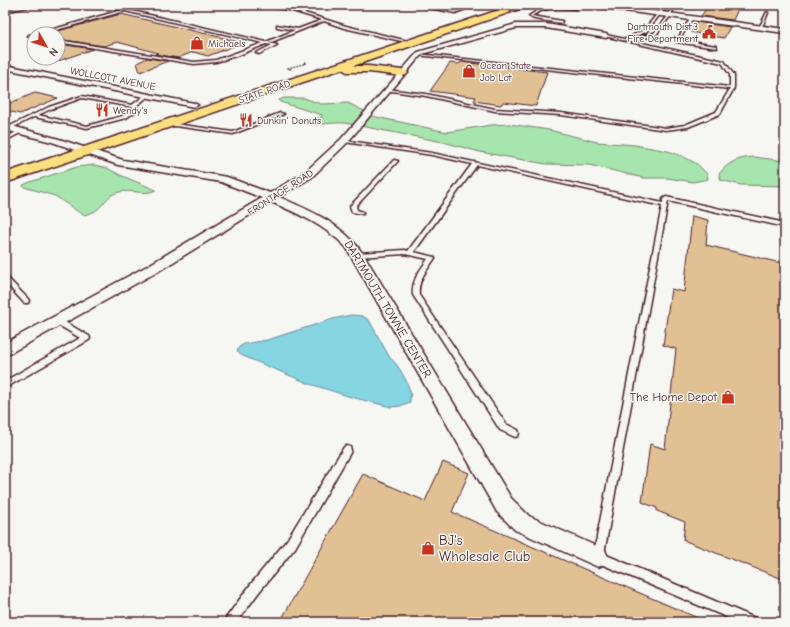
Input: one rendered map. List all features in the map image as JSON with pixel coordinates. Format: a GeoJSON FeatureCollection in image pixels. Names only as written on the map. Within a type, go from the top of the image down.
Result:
{"type":"FeatureCollection","features":[{"type":"Feature","properties":{"kind":"main road","name":"STATE ROAD"},"geometry":{"type":"LineString","coordinates":[[5,167],[500,5]]}},
{"type":"Feature","properties":{"kind":"main road","name":"STATE ROAD"},"geometry":{"type":"LineString","coordinates":[[5,178],[523,5]]}},
{"type":"Feature","properties":{"kind":"main road"},"geometry":{"type":"LineString","coordinates":[[330,69],[369,69],[402,73]]}},
{"type":"Feature","properties":{"kind":"street"},"geometry":{"type":"LineString","coordinates":[[595,5],[785,31]]}},
{"type":"Feature","properties":{"kind":"street","name":"FRONTAGE ROAD"},"geometry":{"type":"LineString","coordinates":[[5,350],[152,269],[308,175],[344,141],[418,55],[428,50],[516,26],[551,27],[606,36]]}},
{"type":"Feature","properties":{"kind":"street","name":"WOLLCOTT AVENUE"},"geometry":{"type":"LineString","coordinates":[[5,67],[194,105]]}},
{"type":"Feature","properties":{"kind":"street","name":"DARTMOUTH TOWNE CENTER"},"geometry":{"type":"LineString","coordinates":[[7,128],[71,145],[112,160],[134,166],[223,179],[271,198],[331,226],[349,241],[358,254],[504,505],[522,523],[598,557]]}},
{"type":"Feature","properties":{"kind":"lane"},"geometry":{"type":"LineString","coordinates":[[5,10],[35,5]]}},
{"type":"Feature","properties":{"kind":"lane"},"geometry":{"type":"LineString","coordinates":[[66,26],[143,5]]}},
{"type":"Feature","properties":{"kind":"lane"},"geometry":{"type":"LineString","coordinates":[[262,5],[288,9],[345,28],[410,42]]}},
{"type":"Feature","properties":{"kind":"lane"},"geometry":{"type":"LineString","coordinates":[[416,5],[455,12],[475,5]]}},
{"type":"Feature","properties":{"kind":"lane"},"geometry":{"type":"LineString","coordinates":[[560,22],[530,16],[537,10],[555,5],[576,8]]}},
{"type":"Feature","properties":{"kind":"lane"},"geometry":{"type":"LineString","coordinates":[[625,40],[645,31],[664,7],[661,5]]}},
{"type":"Feature","properties":{"kind":"lane"},"geometry":{"type":"LineString","coordinates":[[652,39],[670,15],[673,8],[669,5]]}},
{"type":"Feature","properties":{"kind":"lane"},"geometry":{"type":"LineString","coordinates":[[125,10],[275,45],[258,53]]}},
{"type":"Feature","properties":{"kind":"lane"},"geometry":{"type":"LineString","coordinates":[[760,28],[767,13]]}},
{"type":"Feature","properties":{"kind":"lane"},"geometry":{"type":"LineString","coordinates":[[692,18],[677,41],[716,47]]}},
{"type":"Feature","properties":{"kind":"lane"},"geometry":{"type":"LineString","coordinates":[[66,42],[194,63],[216,61],[324,20]]}},
{"type":"Feature","properties":{"kind":"lane"},"geometry":{"type":"LineString","coordinates":[[278,26],[297,30]]}},
{"type":"Feature","properties":{"kind":"lane"},"geometry":{"type":"LineString","coordinates":[[629,41],[655,34]]}},
{"type":"Feature","properties":{"kind":"lane"},"geometry":{"type":"LineString","coordinates":[[606,36],[638,35]]}},
{"type":"Feature","properties":{"kind":"lane"},"geometry":{"type":"LineString","coordinates":[[387,90],[426,95],[496,110],[560,114],[666,129],[686,126],[718,113],[732,88],[732,75],[723,62],[606,36]]}},
{"type":"Feature","properties":{"kind":"lane"},"geometry":{"type":"LineString","coordinates":[[649,43],[652,47]]}},
{"type":"Feature","properties":{"kind":"lane"},"geometry":{"type":"LineString","coordinates":[[418,55],[732,88]]}},
{"type":"Feature","properties":{"kind":"lane"},"geometry":{"type":"LineString","coordinates":[[132,106],[148,95]]}},
{"type":"Feature","properties":{"kind":"lane"},"geometry":{"type":"LineString","coordinates":[[7,128],[50,108],[82,97],[132,106],[138,109],[124,117],[87,128],[34,116]]}},
{"type":"Feature","properties":{"kind":"lane"},"geometry":{"type":"LineString","coordinates":[[168,124],[233,133],[282,114]]}},
{"type":"Feature","properties":{"kind":"lane"},"geometry":{"type":"LineString","coordinates":[[5,140],[22,132]]}},
{"type":"Feature","properties":{"kind":"lane"},"geometry":{"type":"LineString","coordinates":[[344,141],[432,154],[665,206]]}},
{"type":"Feature","properties":{"kind":"lane"},"geometry":{"type":"LineString","coordinates":[[361,214],[354,211],[353,206],[396,161]]}},
{"type":"Feature","properties":{"kind":"lane"},"geometry":{"type":"LineString","coordinates":[[410,253],[475,164]]}},
{"type":"Feature","properties":{"kind":"lane"},"geometry":{"type":"LineString","coordinates":[[751,622],[598,557],[666,199],[785,225]]}},
{"type":"Feature","properties":{"kind":"lane"},"geometry":{"type":"LineString","coordinates":[[358,254],[393,252],[410,253],[432,258],[416,283],[414,290],[416,295],[503,427],[515,434]]}},
{"type":"Feature","properties":{"kind":"lane"},"geometry":{"type":"LineString","coordinates":[[5,278],[26,301]]}},
{"type":"Feature","properties":{"kind":"lane"},"geometry":{"type":"LineString","coordinates":[[5,384],[86,338],[58,321]]}},
{"type":"Feature","properties":{"kind":"lane"},"geometry":{"type":"LineString","coordinates":[[230,622],[255,588],[291,544],[347,450]]}},
{"type":"Feature","properties":{"kind":"path"},"geometry":{"type":"LineString","coordinates":[[305,62],[306,63],[288,68],[290,69],[312,62]]}},
{"type":"Feature","properties":{"kind":"green space"},"geometry":{"type":"Polygon","coordinates":[[[284,98],[304,98],[321,104],[348,103],[376,117],[447,132],[491,125],[509,124],[549,130],[597,142],[635,145],[668,151],[697,164],[707,174],[708,179],[693,182],[667,178],[644,178],[589,165],[546,164],[480,152],[443,142],[345,123],[314,124],[296,122],[322,117],[322,115],[280,102],[279,100],[284,98]]]}},
{"type":"Feature","properties":{"kind":"green space"},"geometry":{"type":"Polygon","coordinates":[[[754,157],[785,161],[785,186],[741,185],[721,180],[719,174],[731,163],[739,159],[754,157]]]}},
{"type":"Feature","properties":{"kind":"green space"},"geometry":{"type":"Polygon","coordinates":[[[94,165],[107,168],[156,190],[151,192],[124,191],[113,194],[96,211],[83,215],[55,196],[24,187],[23,185],[77,167],[94,165]]]}},
{"type":"Feature","properties":{"kind":"water"},"geometry":{"type":"Polygon","coordinates":[[[351,315],[362,316],[369,320],[390,358],[399,368],[405,379],[409,388],[410,402],[400,406],[391,407],[351,397],[310,384],[243,356],[237,351],[239,347],[244,344],[267,340],[333,319],[351,315]]]}},
{"type":"Feature","properties":{"kind":"building"},"geometry":{"type":"Polygon","coordinates":[[[709,5],[740,5],[733,20],[701,16],[709,5]]]}},
{"type":"Feature","properties":{"kind":"building"},"geometry":{"type":"Polygon","coordinates":[[[121,14],[242,43],[208,56],[193,52],[178,58],[155,54],[158,53],[117,42],[104,46],[66,40],[66,29],[121,14]]]}},
{"type":"Feature","properties":{"kind":"building"},"geometry":{"type":"Polygon","coordinates":[[[696,22],[730,27],[724,38],[690,32],[696,22]]]}},
{"type":"Feature","properties":{"kind":"building"},"geometry":{"type":"Polygon","coordinates":[[[66,45],[93,49],[66,58],[66,45]]]}},
{"type":"Feature","properties":{"kind":"building"},"geometry":{"type":"Polygon","coordinates":[[[147,58],[168,61],[140,72],[137,63],[147,58]]]}},
{"type":"Feature","properties":{"kind":"building"},"geometry":{"type":"Polygon","coordinates":[[[461,62],[547,72],[536,106],[503,102],[501,105],[474,101],[476,97],[430,91],[450,63],[459,64],[461,62]]]}},
{"type":"Feature","properties":{"kind":"building"},"geometry":{"type":"Polygon","coordinates":[[[35,93],[58,98],[20,114],[5,110],[5,105],[35,93]]]}},
{"type":"Feature","properties":{"kind":"building","name":"The Home Depot"},"geometry":{"type":"Polygon","coordinates":[[[692,216],[708,220],[706,245],[785,264],[785,580],[683,540],[685,522],[657,511],[657,508],[642,502],[650,444],[665,449],[676,349],[663,345],[671,289],[684,292],[692,216]]]}},
{"type":"Feature","properties":{"kind":"building","name":"BJ's Wholesale Club"},"geometry":{"type":"Polygon","coordinates":[[[443,462],[469,473],[452,512],[707,622],[280,622],[363,474],[425,501],[443,462]]]}},
{"type":"Feature","properties":{"kind":"place","name":"Dartmouth Dist.3 Fire Department"},"geometry":{"type":"Point","coordinates":[709,32]}},
{"type":"Feature","properties":{"kind":"place","name":"Michaels"},"geometry":{"type":"Point","coordinates":[197,43]}},
{"type":"Feature","properties":{"kind":"place","name":"Ocean State Job Lot"},"geometry":{"type":"Point","coordinates":[469,71]}},
{"type":"Feature","properties":{"kind":"place","name":"Wendy's"},"geometry":{"type":"Point","coordinates":[102,110]}},
{"type":"Feature","properties":{"kind":"place","name":"Dunkin' Donuts"},"geometry":{"type":"Point","coordinates":[246,120]}},
{"type":"Feature","properties":{"kind":"place","name":"The Home Depot"},"geometry":{"type":"Point","coordinates":[728,397]}},
{"type":"Feature","properties":{"kind":"place","name":"BJ's Wholesale Club"},"geometry":{"type":"Point","coordinates":[428,548]}}]}
